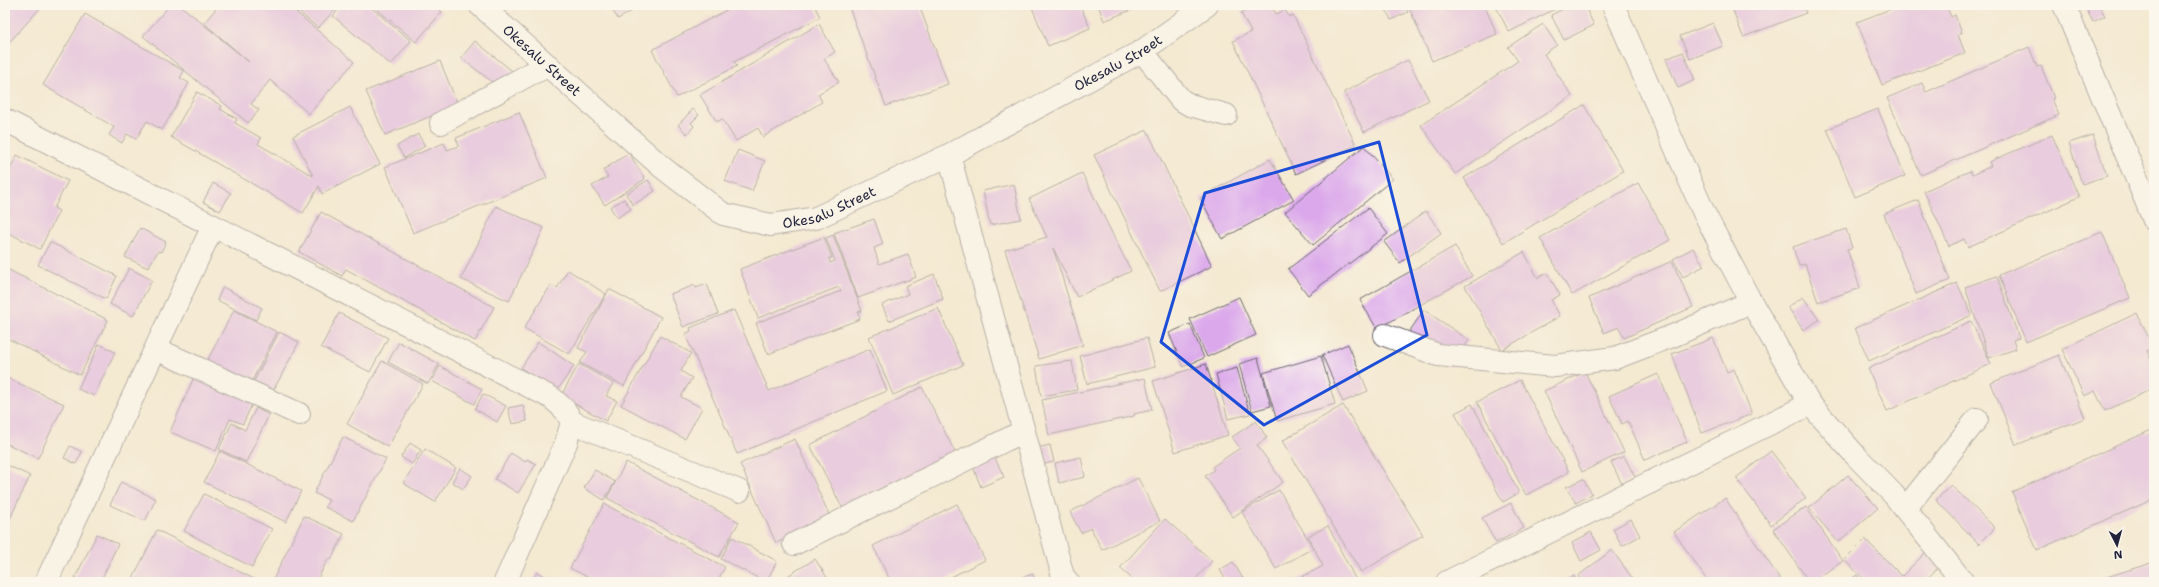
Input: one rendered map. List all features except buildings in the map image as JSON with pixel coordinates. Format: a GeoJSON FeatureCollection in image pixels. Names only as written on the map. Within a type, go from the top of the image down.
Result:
{"type":"FeatureCollection","features":[{"type":"Feature","properties":{"kind":"street","name":"Okesalu Street"},"geometry":{"type":"LineString","coordinates":[[480,5],[663,168],[723,214],[771,225],[816,218],[949,155],[1142,51],[1200,7]]}},
{"type":"Feature","properties":{"kind":"street"},"geometry":{"type":"LineString","coordinates":[[1613,5],[1704,213],[1751,302],[1810,404],[1905,509],[1963,582]]}},
{"type":"Feature","properties":{"kind":"street"},"geometry":{"type":"LineString","coordinates":[[2064,5],[2154,220]]}},
{"type":"Feature","properties":{"kind":"street"},"geometry":{"type":"LineString","coordinates":[[1142,51],[1181,100],[1190,105],[1226,115]]}},
{"type":"Feature","properties":{"kind":"street"},"geometry":{"type":"LineString","coordinates":[[441,123],[530,74],[549,66]]}},
{"type":"Feature","properties":{"kind":"street"},"geometry":{"type":"LineString","coordinates":[[5,120],[552,398],[564,410],[572,422],[739,491]]}},
{"type":"Feature","properties":{"kind":"street"},"geometry":{"type":"LineString","coordinates":[[949,155],[1063,576],[1068,582]]}},
{"type":"Feature","properties":{"kind":"street"},"geometry":{"type":"LineString","coordinates":[[46,582],[213,226]]}},
{"type":"Feature","properties":{"kind":"street"},"geometry":{"type":"LineString","coordinates":[[1385,335],[1438,355],[1555,366],[1615,358],[1751,302]]}},
{"type":"Feature","properties":{"kind":"street"},"geometry":{"type":"LineString","coordinates":[[156,349],[299,414]]}},
{"type":"Feature","properties":{"kind":"street"},"geometry":{"type":"LineString","coordinates":[[1447,582],[1810,404]]}},
{"type":"Feature","properties":{"kind":"street"},"geometry":{"type":"LineString","coordinates":[[1905,509],[1977,419]]}},
{"type":"Feature","properties":{"kind":"street"},"geometry":{"type":"LineString","coordinates":[[505,582],[566,443],[572,422]]}},
{"type":"Feature","properties":{"kind":"street"},"geometry":{"type":"LineString","coordinates":[[794,544],[1024,431]]}},
{"type":"Feature","properties":{"kind":"highlighted area"},"geometry":{"type":"Polygon","coordinates":[[[1379,142],[1427,335],[1264,425],[1161,342],[1205,193],[1379,142]]]}}]}
